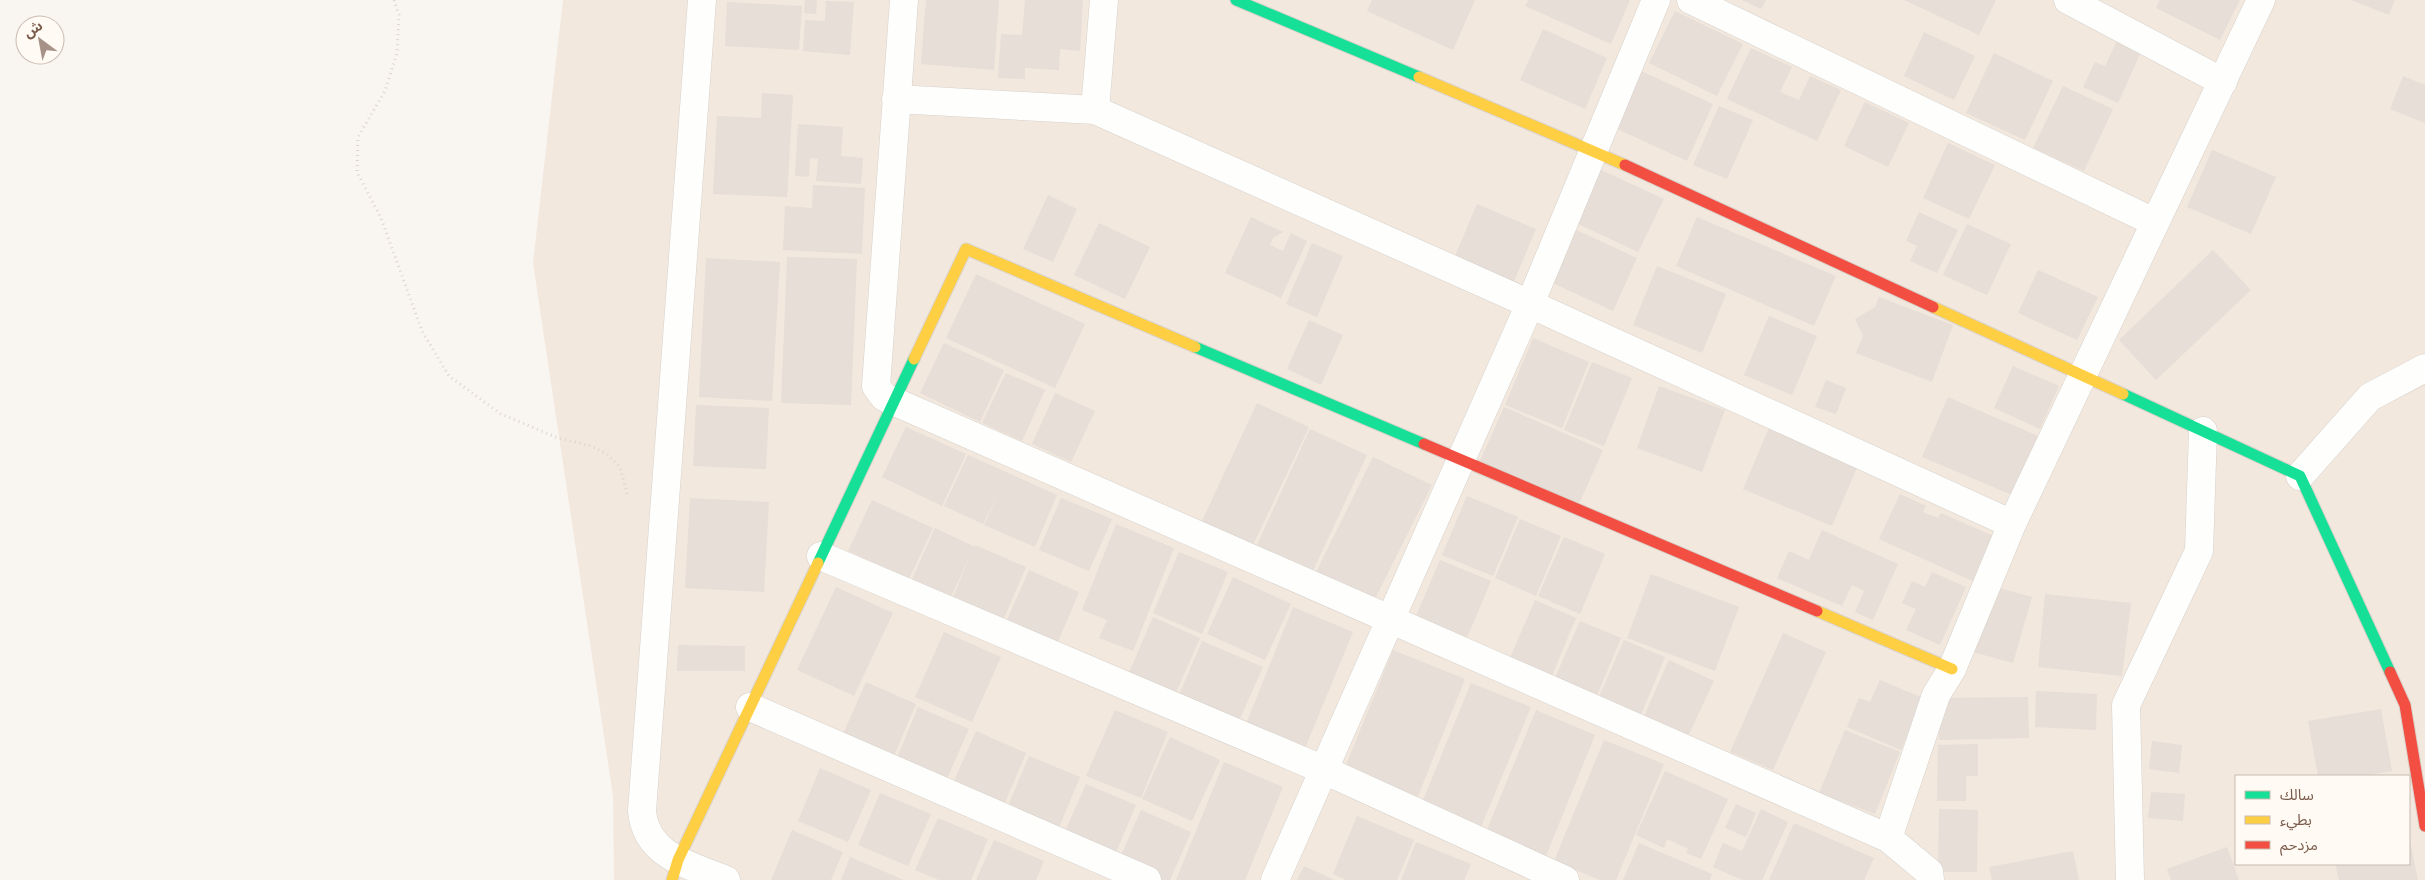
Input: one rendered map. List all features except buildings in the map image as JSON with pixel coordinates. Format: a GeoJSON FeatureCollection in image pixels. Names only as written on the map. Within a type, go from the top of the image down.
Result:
{"type":"FeatureCollection","features":[{"type":"Feature","properties":{"kind":"street"},"geometry":{"type":"LineString","coordinates":[[702,0],[642,811],[643,824],[649,837],[675,870],[726,880]]}},
{"type":"Feature","properties":{"kind":"street"},"geometry":{"type":"LineString","coordinates":[[904,0],[876,386],[878,392],[893,403],[1391,618],[1888,838],[1929,872],[1930,880]]}},
{"type":"Feature","properties":{"kind":"street"},"geometry":{"type":"LineString","coordinates":[[1095,110],[1104,0]]}},
{"type":"Feature","properties":{"kind":"street"},"geometry":{"type":"LineString","coordinates":[[1236,0],[1594,151],[2300,476],[2405,705],[2425,826]]}},
{"type":"Feature","properties":{"kind":"street"},"geometry":{"type":"LineString","coordinates":[[1275,880],[1530,304],[1656,0]]}},
{"type":"Feature","properties":{"kind":"street"},"geometry":{"type":"LineString","coordinates":[[1691,0],[2154,222]]}},
{"type":"Feature","properties":{"kind":"street"},"geometry":{"type":"LineString","coordinates":[[2068,0],[2223,82]]}},
{"type":"Feature","properties":{"kind":"street"},"geometry":{"type":"LineString","coordinates":[[1888,838],[1936,695],[1952,669],[2012,524],[2261,0]]}},
{"type":"Feature","properties":{"kind":"street"},"geometry":{"type":"LineString","coordinates":[[896,99],[1095,110],[1530,304],[2012,524]]}},
{"type":"Feature","properties":{"kind":"street"},"geometry":{"type":"LineString","coordinates":[[675,870],[966,249],[1952,669]]}},
{"type":"Feature","properties":{"kind":"street"},"geometry":{"type":"LineString","coordinates":[[2300,476],[2370,397],[2425,368]]}},
{"type":"Feature","properties":{"kind":"street"},"geometry":{"type":"LineString","coordinates":[[2130,880],[2126,705],[2199,552],[2203,431]]}},
{"type":"Feature","properties":{"kind":"street"},"geometry":{"type":"LineString","coordinates":[[822,556],[1324,770],[1565,880]]}},
{"type":"Feature","properties":{"kind":"street"},"geometry":{"type":"LineString","coordinates":[[750,707],[1147,880]]}},
{"type":"Feature","properties":{"kind":"path"},"geometry":{"type":"LineString","coordinates":[[394,0],[399,15],[397,53],[385,91],[358,136],[357,172],[381,218],[422,331],[449,376],[501,414],[558,438],[591,446],[607,454],[620,467],[629,499],[642,518],[663,524]]}},
{"type":"Feature","properties":{"kind":"shaded area"},"geometry":{"type":"Polygon","coordinates":[[[563,0],[2425,0],[2425,880],[614,880],[613,796],[533,263],[563,0]]]}},
{"type":"Feature","properties":{"kind":"traffic: fast"},"geometry":{"type":"LineString","coordinates":[[1236,0],[1419,77]]}},
{"type":"Feature","properties":{"kind":"traffic: fast"},"geometry":{"type":"LineString","coordinates":[[1195,347],[1424,444]]}},
{"type":"Feature","properties":{"kind":"traffic: fast"},"geometry":{"type":"LineString","coordinates":[[818,563],[914,359]]}},
{"type":"Feature","properties":{"kind":"traffic: fast"},"geometry":{"type":"LineString","coordinates":[[2123,394],[2300,476],[2390,672]]}},
{"type":"Feature","properties":{"kind":"traffic: slow"},"geometry":{"type":"LineString","coordinates":[[1419,77],[1625,165]]}},
{"type":"Feature","properties":{"kind":"traffic: slow"},"geometry":{"type":"LineString","coordinates":[[914,359],[966,249],[1195,347]]}},
{"type":"Feature","properties":{"kind":"traffic: slow"},"geometry":{"type":"LineString","coordinates":[[1933,307],[2123,394]]}},
{"type":"Feature","properties":{"kind":"traffic: slow"},"geometry":{"type":"LineString","coordinates":[[672,880],[678,860],[818,563]]}},
{"type":"Feature","properties":{"kind":"traffic: slow"},"geometry":{"type":"LineString","coordinates":[[1817,611],[1952,669]]}},
{"type":"Feature","properties":{"kind":"traffic: jam"},"geometry":{"type":"LineString","coordinates":[[1625,165],[1933,307]]}},
{"type":"Feature","properties":{"kind":"traffic: jam"},"geometry":{"type":"LineString","coordinates":[[1424,444],[1817,611]]}},
{"type":"Feature","properties":{"kind":"traffic: jam"},"geometry":{"type":"LineString","coordinates":[[2390,672],[2405,705],[2425,826]]}}]}
